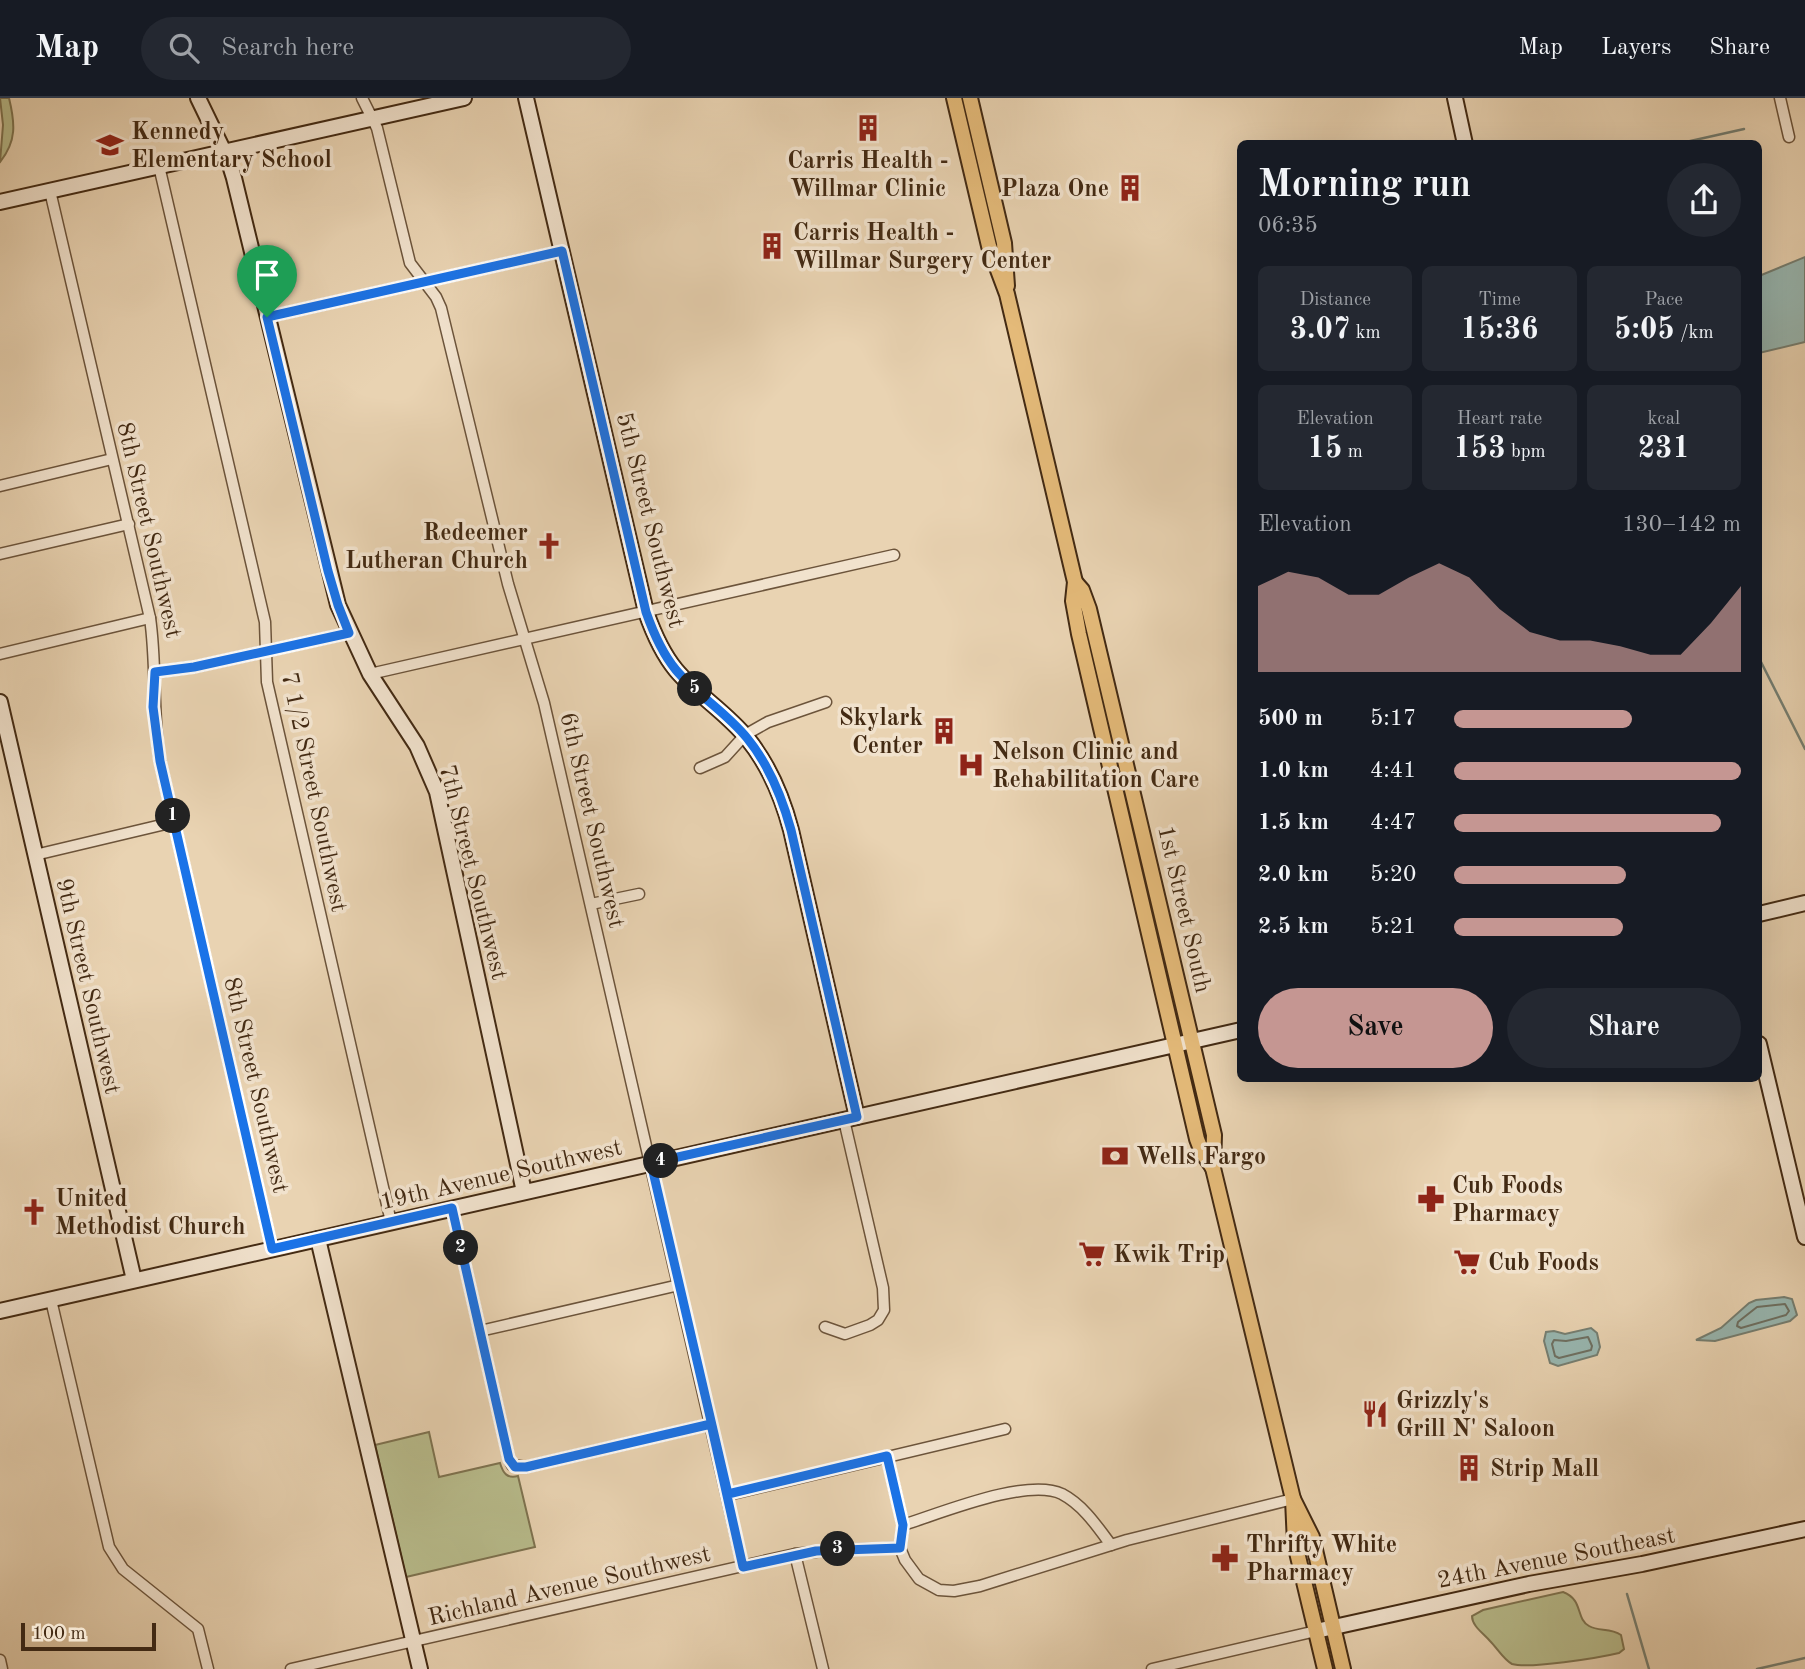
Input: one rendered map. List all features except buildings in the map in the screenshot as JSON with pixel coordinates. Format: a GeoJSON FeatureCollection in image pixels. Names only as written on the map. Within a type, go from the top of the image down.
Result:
{"type":"FeatureCollection","features":[{"type":"Feature","properties":{"kind":"main road","name":"1st Street South"},"geometry":{"type":"LineString","coordinates":[[954,98],[989,246],[1007,294],[1075,582],[1073,601],[1079,634],[1197,1139],[1213,1168]]}},
{"type":"Feature","properties":{"kind":"main road","name":"1st Street South"},"geometry":{"type":"LineString","coordinates":[[970,98],[1004,243],[1007,294]]}},
{"type":"Feature","properties":{"kind":"main road","name":"1st Street South"},"geometry":{"type":"LineString","coordinates":[[1075,582],[1082,590],[1089,609],[1193,1041],[1214,1135],[1213,1168],[1293,1499],[1312,1537],[1343,1669]]}},
{"type":"Feature","properties":{"kind":"main road","name":"1st Street South"},"geometry":{"type":"LineString","coordinates":[[1293,1499],[1295,1544],[1325,1669]]}},
{"type":"Feature","properties":{"kind":"street","name":"7th Street Southwest"},"geometry":{"type":"LineString","coordinates":[[198,98],[234,178],[338,605],[370,674],[417,746],[437,792],[524,1192]]}},
{"type":"Feature","properties":{"kind":"street","name":"6th Street Southwest"},"geometry":{"type":"LineString","coordinates":[[362,98],[381,139],[407,254],[413,269],[436,297],[441,309],[508,584],[544,703],[743,1567]]}},
{"type":"Feature","properties":{"kind":"street"},"geometry":{"type":"LineString","coordinates":[[0,202],[464,98]]}},
{"type":"Feature","properties":{"kind":"street","name":"5th Street Southwest"},"geometry":{"type":"LineString","coordinates":[[526,98],[646,612],[662,648],[675,668],[745,736],[767,768],[788,817],[851,1118],[883,1289],[884,1306],[878,1320],[845,1334],[825,1327]]}},
{"type":"Feature","properties":{"kind":"street"},"geometry":{"type":"LineString","coordinates":[[1455,98],[1464,140]]}},
{"type":"Feature","properties":{"kind":"street"},"geometry":{"type":"LineString","coordinates":[[1780,98],[1789,137]]}},
{"type":"Feature","properties":{"kind":"street","name":"7 1/2 Street Southwest"},"geometry":{"type":"LineString","coordinates":[[159,166],[265,622],[267,682],[391,1222]]}},
{"type":"Feature","properties":{"kind":"street","name":"8th Street Southwest"},"geometry":{"type":"LineString","coordinates":[[50,191],[150,618],[155,672],[155,734],[272,1249]]}},
{"type":"Feature","properties":{"kind":"street"},"geometry":{"type":"LineString","coordinates":[[267,317],[562,251]]}},
{"type":"Feature","properties":{"kind":"street"},"geometry":{"type":"LineString","coordinates":[[0,486],[111,459]]}},
{"type":"Feature","properties":{"kind":"street"},"geometry":{"type":"LineString","coordinates":[[0,554],[128,524]]}},
{"type":"Feature","properties":{"kind":"street"},"geometry":{"type":"LineString","coordinates":[[370,674],[894,555]]}},
{"type":"Feature","properties":{"kind":"street"},"geometry":{"type":"LineString","coordinates":[[0,654],[150,618]]}},
{"type":"Feature","properties":{"kind":"street"},"geometry":{"type":"LineString","coordinates":[[155,672],[194,667],[349,633]]}},
{"type":"Feature","properties":{"kind":"street","name":"9th Street Southwest"},"geometry":{"type":"LineString","coordinates":[[0,702],[134,1280]]}},
{"type":"Feature","properties":{"kind":"street"},"geometry":{"type":"LineString","coordinates":[[700,768],[724,757],[745,736],[780,716],[826,702]]}},
{"type":"Feature","properties":{"kind":"street"},"geometry":{"type":"LineString","coordinates":[[35,855],[174,822]]}},
{"type":"Feature","properties":{"kind":"street"},"geometry":{"type":"LineString","coordinates":[[591,904],[639,894]]}},
{"type":"Feature","properties":{"kind":"street"},"geometry":{"type":"LineString","coordinates":[[1762,913],[1805,903]]}},
{"type":"Feature","properties":{"kind":"street","name":"19th Avenue Southwest"},"geometry":{"type":"LineString","coordinates":[[0,1311],[1237,1031]]}},
{"type":"Feature","properties":{"kind":"street"},"geometry":{"type":"LineString","coordinates":[[1762,1057],[1805,1237]]}},
{"type":"Feature","properties":{"kind":"street"},"geometry":{"type":"LineString","coordinates":[[452,1208],[509,1459],[515,1467],[526,1467],[711,1424]]}},
{"type":"Feature","properties":{"kind":"street"},"geometry":{"type":"LineString","coordinates":[[318,1239],[420,1669]]}},
{"type":"Feature","properties":{"kind":"street"},"geometry":{"type":"LineString","coordinates":[[480,1331],[679,1285]]}},
{"type":"Feature","properties":{"kind":"street"},"geometry":{"type":"LineString","coordinates":[[51,1300],[108,1547],[123,1569],[198,1629],[208,1669]]}},
{"type":"Feature","properties":{"kind":"street"},"geometry":{"type":"LineString","coordinates":[[728,1494],[1005,1429]]}},
{"type":"Feature","properties":{"kind":"street"},"geometry":{"type":"LineString","coordinates":[[887,1456],[903,1525],[900,1548],[919,1579],[939,1590],[954,1591],[1064,1561],[1111,1545],[1293,1499]]}},
{"type":"Feature","properties":{"kind":"street"},"geometry":{"type":"LineString","coordinates":[[903,1525],[1006,1493],[1029,1489],[1045,1490],[1060,1493],[1074,1502],[1111,1545]]}},
{"type":"Feature","properties":{"kind":"street","name":"24th Avenue Southeast"},"geometry":{"type":"LineString","coordinates":[[1316,1631],[1529,1584],[1642,1564],[1805,1529]]}},
{"type":"Feature","properties":{"kind":"street","name":"Richland Avenue Southwest"},"geometry":{"type":"LineString","coordinates":[[291,1669],[795,1554],[824,1550],[900,1548]]}},
{"type":"Feature","properties":{"kind":"street"},"geometry":{"type":"LineString","coordinates":[[795,1554],[823,1669]]}},
{"type":"Feature","properties":{"kind":"street"},"geometry":{"type":"LineString","coordinates":[[1152,1669],[1316,1631]]}},
{"type":"Feature","properties":{"kind":"street"},"geometry":{"type":"LineString","coordinates":[[0,1660],[2,1669]]}},
{"type":"Feature","properties":{"kind":"green space"},"geometry":{"type":"Polygon","coordinates":[[[0,98],[9,98],[13,132],[6,154],[0,162],[3,125],[0,98]]]}},
{"type":"Feature","properties":{"kind":"green space"},"geometry":{"type":"Polygon","coordinates":[[[429,1432],[439,1477],[500,1463],[506,1474],[511,1477],[518,1476],[535,1547],[406,1577],[375,1445],[429,1432]]]}},
{"type":"Feature","properties":{"kind":"green space"},"geometry":{"type":"Polygon","coordinates":[[[1563,1592],[1574,1600],[1589,1626],[1621,1635],[1624,1649],[1619,1653],[1596,1658],[1533,1665],[1512,1664],[1472,1620],[1472,1616],[1483,1610],[1563,1592]]]}},
{"type":"Feature","properties":{"kind":"water"},"geometry":{"type":"Polygon","coordinates":[[[1805,257],[1805,342],[1762,352],[1762,275],[1805,257]]]}},
{"type":"Feature","properties":{"kind":"water"},"geometry":{"type":"Polygon","coordinates":[[[1784,1297],[1792,1299],[1797,1315],[1790,1321],[1715,1341],[1696,1340],[1721,1328],[1749,1303],[1784,1297]]]}},
{"type":"Feature","properties":{"kind":"water"},"geometry":{"type":"Polygon","coordinates":[[[1591,1328],[1597,1333],[1600,1347],[1597,1355],[1558,1366],[1550,1363],[1544,1341],[1546,1332],[1565,1334],[1591,1328]]]}},
{"type":"Feature","properties":{"kind":"waterway"},"geometry":{"type":"LineString","coordinates":[[1695,140],[1744,129]]}},
{"type":"Feature","properties":{"kind":"waterway"},"geometry":{"type":"LineString","coordinates":[[1762,664],[1805,749]]}},
{"type":"Feature","properties":{"kind":"waterway"},"geometry":{"type":"LineString","coordinates":[[1627,1594],[1649,1669]]}},
{"type":"Feature","properties":{"kind":"waterway"},"geometry":{"type":"LineString","coordinates":[[1757,1669],[1805,1658]]}},
{"type":"Feature","properties":{"kind":"place","name":"Carris Health - Willmar Clinic"},"geometry":{"type":"Point","coordinates":[868,128]}},
{"type":"Feature","properties":{"kind":"place","name":"Kennedy Elementary School"},"geometry":{"type":"Point","coordinates":[110,145]}},
{"type":"Feature","properties":{"kind":"place","name":"Plaza One"},"geometry":{"type":"Point","coordinates":[1130,188]}},
{"type":"Feature","properties":{"kind":"place","name":"Carris Health - Willmar Surgery Center"},"geometry":{"type":"Point","coordinates":[772,246]}},
{"type":"Feature","properties":{"kind":"place","name":"Redeemer Lutheran Church"},"geometry":{"type":"Point","coordinates":[549,546]}},
{"type":"Feature","properties":{"kind":"place","name":"Skylark Center"},"geometry":{"type":"Point","coordinates":[944,731]}},
{"type":"Feature","properties":{"kind":"place","name":"Nelson Clinic and Rehabilitation Care"},"geometry":{"type":"Point","coordinates":[971,765]}},
{"type":"Feature","properties":{"kind":"place","name":"Wells Fargo"},"geometry":{"type":"Point","coordinates":[1115,1156]}},
{"type":"Feature","properties":{"kind":"place","name":"Cub Foods Pharmacy"},"geometry":{"type":"Point","coordinates":[1431,1199]}},
{"type":"Feature","properties":{"kind":"place","name":"United Methodist Church"},"geometry":{"type":"Point","coordinates":[34,1212]}},
{"type":"Feature","properties":{"kind":"place","name":"Kwik Trip"},"geometry":{"type":"Point","coordinates":[1092,1254]}},
{"type":"Feature","properties":{"kind":"place","name":"Cub Foods"},"geometry":{"type":"Point","coordinates":[1467,1262]}},
{"type":"Feature","properties":{"kind":"place","name":"Grizzly's Grill N' Saloon"},"geometry":{"type":"Point","coordinates":[1375,1414]}},
{"type":"Feature","properties":{"kind":"place","name":"Strip Mall"},"geometry":{"type":"Point","coordinates":[1469,1468]}},
{"type":"Feature","properties":{"kind":"place","name":"Thrifty White Pharmacy"},"geometry":{"type":"Point","coordinates":[1225,1558]}},
{"type":"Feature","properties":{"kind":"route"},"geometry":{"type":"LineString","coordinates":[[562,251],[646,612],[656,637],[675,668],[745,736],[763,760],[776,786],[791,830],[857,1117],[651,1163],[728,1494],[887,1456],[903,1525],[900,1548],[816,1551],[743,1567],[711,1424],[526,1467],[512,1465],[452,1208],[272,1249],[160,761],[153,707],[155,672],[194,667],[349,633],[328,571],[267,317],[562,251]]}}]}
